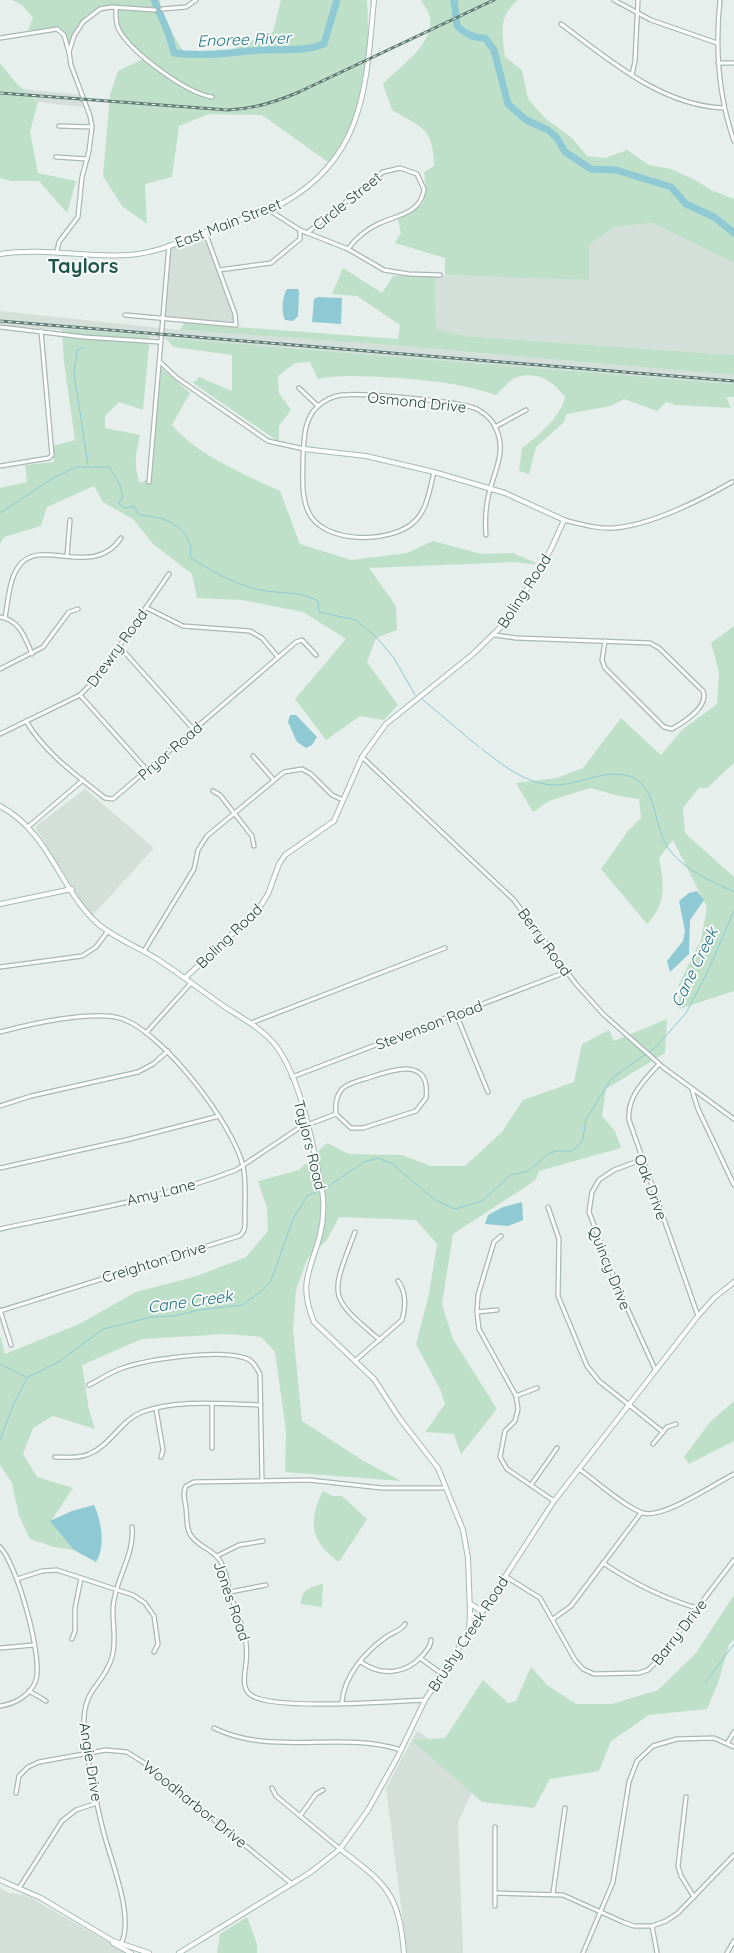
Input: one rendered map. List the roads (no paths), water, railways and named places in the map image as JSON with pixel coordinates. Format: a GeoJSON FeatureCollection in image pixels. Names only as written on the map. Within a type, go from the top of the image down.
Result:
{"type":"FeatureCollection","features":[{"type":"Feature","properties":{"kind":"street"},"geometry":{"type":"LineString","coordinates":[[162,9],[186,7],[196,0]]}},
{"type":"Feature","properties":{"kind":"street","name":"East Main Street"},"geometry":{"type":"LineString","coordinates":[[0,254],[22,251],[119,255],[148,252],[268,210],[291,198],[315,179],[335,158],[350,134],[365,91],[374,0]]}},
{"type":"Feature","properties":{"kind":"street"},"geometry":{"type":"LineString","coordinates":[[614,0],[637,13],[717,43]]}},
{"type":"Feature","properties":{"kind":"street"},"geometry":{"type":"LineString","coordinates":[[632,74],[635,61],[638,0]]}},
{"type":"Feature","properties":{"kind":"street"},"geometry":{"type":"LineString","coordinates":[[720,0],[717,43],[718,64],[724,108],[734,141]]}},
{"type":"Feature","properties":{"kind":"street"},"geometry":{"type":"LineString","coordinates":[[69,52],[75,33],[87,18],[100,9],[116,7],[155,10]]}},
{"type":"Feature","properties":{"kind":"street"},"geometry":{"type":"LineString","coordinates":[[116,7],[119,29],[138,52],[186,88],[198,94],[212,97]]}},
{"type":"Feature","properties":{"kind":"street"},"geometry":{"type":"LineString","coordinates":[[561,24],[632,74],[676,99],[724,108]]}},
{"type":"Feature","properties":{"kind":"street"},"geometry":{"type":"LineString","coordinates":[[0,38],[57,30],[64,35],[72,71],[90,116],[92,128],[82,177],[78,217],[73,226],[60,240],[57,251]]}},
{"type":"Feature","properties":{"kind":"street"},"geometry":{"type":"LineString","coordinates":[[718,64],[734,63]]}},
{"type":"Feature","properties":{"kind":"street"},"geometry":{"type":"LineString","coordinates":[[59,126],[92,128]]}},
{"type":"Feature","properties":{"kind":"street"},"geometry":{"type":"LineString","coordinates":[[56,157],[87,159]]}},
{"type":"Feature","properties":{"kind":"street","name":"Circle Street"},"geometry":{"type":"LineString","coordinates":[[307,233],[382,172],[400,168],[417,174],[424,189],[416,207],[408,213],[372,226],[348,249]]}},
{"type":"Feature","properties":{"kind":"street"},"geometry":{"type":"LineString","coordinates":[[268,210],[300,230],[348,249],[388,271],[440,275]]}},
{"type":"Feature","properties":{"kind":"street"},"geometry":{"type":"LineString","coordinates":[[219,270],[271,263],[300,239],[300,230]]}},
{"type":"Feature","properties":{"kind":"street"},"geometry":{"type":"LineString","coordinates":[[125,315],[236,325],[236,314],[205,232]]}},
{"type":"Feature","properties":{"kind":"street"},"geometry":{"type":"LineString","coordinates":[[149,482],[169,245]]}},
{"type":"Feature","properties":{"kind":"street"},"geometry":{"type":"LineString","coordinates":[[0,326],[160,342]]}},
{"type":"Feature","properties":{"kind":"street"},"geometry":{"type":"LineString","coordinates":[[0,466],[50,457],[52,450],[41,331]]}},
{"type":"Feature","properties":{"kind":"street"},"geometry":{"type":"LineString","coordinates":[[159,361],[177,378],[268,441],[304,449],[366,456],[434,472],[522,499],[564,520],[596,527],[632,526],[703,498],[732,482]]}},
{"type":"Feature","properties":{"kind":"street"},"geometry":{"type":"LineString","coordinates":[[299,388],[318,406],[307,424],[303,490],[308,511],[319,526],[339,535],[388,535],[408,527],[422,511],[434,472]]}},
{"type":"Feature","properties":{"kind":"street","name":"Osmond Drive"},"geometry":{"type":"LineString","coordinates":[[318,406],[330,398],[344,395],[423,401],[474,408],[484,414],[495,427]]}},
{"type":"Feature","properties":{"kind":"street"},"geometry":{"type":"LineString","coordinates":[[486,535],[486,513],[490,488],[501,450],[495,427],[526,410]]}},
{"type":"Feature","properties":{"kind":"street"},"geometry":{"type":"LineString","coordinates":[[67,556],[70,520]]}},
{"type":"Feature","properties":{"kind":"street","name":"Boling Road"},"geometry":{"type":"LineString","coordinates":[[185,978],[258,910],[268,894],[282,860],[293,849],[332,823],[344,801],[362,757],[390,720],[442,680],[494,635],[514,613],[558,536],[564,520]]}},
{"type":"Feature","properties":{"kind":"street"},"geometry":{"type":"LineString","coordinates":[[32,654],[19,627],[2,618],[14,575],[22,562],[34,556],[102,556],[114,548],[121,538]]}},
{"type":"Feature","properties":{"kind":"street","name":"Drewry Road"},"geometry":{"type":"LineString","coordinates":[[0,734],[80,695],[98,677],[169,574]]}},
{"type":"Feature","properties":{"kind":"street"},"geometry":{"type":"LineString","coordinates":[[147,608],[183,626],[250,631],[262,638],[278,657]]}},
{"type":"Feature","properties":{"kind":"street"},"geometry":{"type":"LineString","coordinates":[[0,669],[45,646],[70,612],[78,609]]}},
{"type":"Feature","properties":{"kind":"street"},"geometry":{"type":"LineString","coordinates":[[494,635],[516,638],[646,642],[657,646],[703,691],[705,697],[702,704],[672,729],[664,727],[605,668],[602,660],[605,641]]}},
{"type":"Feature","properties":{"kind":"street","name":"Pryor Road"},"geometry":{"type":"LineString","coordinates":[[26,722],[44,747],[105,798],[113,799],[300,640],[316,656]]}},
{"type":"Feature","properties":{"kind":"street"},"geometry":{"type":"LineString","coordinates":[[120,647],[194,730]]}},
{"type":"Feature","properties":{"kind":"street"},"geometry":{"type":"LineString","coordinates":[[80,695],[148,770]]}},
{"type":"Feature","properties":{"kind":"street"},"geometry":{"type":"LineString","coordinates":[[253,756],[274,780]]}},
{"type":"Feature","properties":{"kind":"street","name":"Berry Road"},"geometry":{"type":"LineString","coordinates":[[362,757],[508,894],[566,972],[591,1002],[659,1064],[734,1119]]}},
{"type":"Feature","properties":{"kind":"street"},"geometry":{"type":"LineString","coordinates":[[144,951],[194,869],[201,844],[207,836],[284,772],[292,769],[302,770],[310,774],[332,795],[344,801]]}},
{"type":"Feature","properties":{"kind":"street"},"geometry":{"type":"LineString","coordinates":[[28,827],[83,780]]}},
{"type":"Feature","properties":{"kind":"street"},"geometry":{"type":"LineString","coordinates":[[213,791],[220,795],[235,813],[252,836],[254,846]]}},
{"type":"Feature","properties":{"kind":"street","name":"Taylors Road"},"geometry":{"type":"LineString","coordinates":[[0,806],[16,816],[28,827],[91,917],[108,932],[144,951],[185,978],[250,1024],[276,1046],[291,1077],[308,1124],[323,1194],[322,1220],[307,1275],[305,1298],[314,1322],[374,1379],[400,1419],[434,1462],[447,1488],[466,1542],[470,1603],[469,1636]]}},
{"type":"Feature","properties":{"kind":"street"},"geometry":{"type":"LineString","coordinates":[[0,904],[72,889]]}},
{"type":"Feature","properties":{"kind":"street"},"geometry":{"type":"LineString","coordinates":[[0,967],[82,956],[96,947],[108,932]]}},
{"type":"Feature","properties":{"kind":"street"},"geometry":{"type":"LineString","coordinates":[[250,1024],[445,948]]}},
{"type":"Feature","properties":{"kind":"street","name":"Stevenson Road"},"geometry":{"type":"LineString","coordinates":[[291,1077],[566,972]]}},
{"type":"Feature","properties":{"kind":"street"},"geometry":{"type":"LineString","coordinates":[[146,1033],[191,983]]}},
{"type":"Feature","properties":{"kind":"street"},"geometry":{"type":"LineString","coordinates":[[456,1014],[488,1092]]}},
{"type":"Feature","properties":{"kind":"street"},"geometry":{"type":"LineString","coordinates":[[0,1032],[54,1021],[102,1015],[128,1021],[168,1051],[219,1116],[233,1140],[243,1166]]}},
{"type":"Feature","properties":{"kind":"street"},"geometry":{"type":"LineString","coordinates":[[0,1106],[31,1096],[138,1072],[153,1064],[168,1051]]}},
{"type":"Feature","properties":{"kind":"street","name":"Oak Drive"},"geometry":{"type":"LineString","coordinates":[[659,1064],[636,1091],[629,1107],[630,1127],[698,1316]]}},
{"type":"Feature","properties":{"kind":"street"},"geometry":{"type":"LineString","coordinates":[[397,1068],[414,1070],[419,1074],[426,1087],[426,1098],[416,1111],[364,1128],[351,1128],[336,1114],[338,1096],[346,1086],[397,1068]]}},
{"type":"Feature","properties":{"kind":"street"},"geometry":{"type":"LineString","coordinates":[[692,1090],[698,1109],[734,1186]]}},
{"type":"Feature","properties":{"kind":"street","name":"Amy Lane"},"geometry":{"type":"LineString","coordinates":[[0,1229],[165,1192],[226,1174],[243,1166],[299,1128],[336,1114]]}},
{"type":"Feature","properties":{"kind":"street"},"geometry":{"type":"LineString","coordinates":[[0,1168],[130,1139],[219,1116]]}},
{"type":"Feature","properties":{"kind":"street","name":"Quincy Drive"},"geometry":{"type":"LineString","coordinates":[[641,1160],[614,1170],[599,1180],[590,1197],[589,1212],[618,1288],[655,1369]]}},
{"type":"Feature","properties":{"kind":"street","name":"Creighton Drive"},"geometry":{"type":"LineString","coordinates":[[0,1310],[241,1235],[244,1230],[243,1166]]}},
{"type":"Feature","properties":{"kind":"street"},"geometry":{"type":"LineString","coordinates":[[548,1207],[559,1239],[557,1286],[561,1305],[590,1371],[628,1405],[663,1432]]}},
{"type":"Feature","properties":{"kind":"street"},"geometry":{"type":"LineString","coordinates":[[355,1232],[339,1274],[337,1284],[338,1295],[348,1313],[380,1340]]}},
{"type":"Feature","properties":{"kind":"street"},"geometry":{"type":"LineString","coordinates":[[501,1236],[494,1242],[478,1295],[477,1312],[479,1328],[516,1396],[518,1408],[515,1421],[505,1431],[500,1458],[507,1469],[554,1501]]}},
{"type":"Feature","properties":{"kind":"street"},"geometry":{"type":"LineString","coordinates":[[356,1360],[396,1327],[404,1315],[403,1288],[398,1281]]}},
{"type":"Feature","properties":{"kind":"street","name":"Brushy Creek Road"},"geometry":{"type":"LineString","coordinates":[[179,1953],[292,1884],[325,1862],[340,1849],[373,1802],[425,1700],[469,1636],[505,1576],[554,1501],[698,1316],[714,1298],[734,1282]]}},
{"type":"Feature","properties":{"kind":"street"},"geometry":{"type":"LineString","coordinates":[[0,1310],[11,1345]]}},
{"type":"Feature","properties":{"kind":"street"},"geometry":{"type":"LineString","coordinates":[[477,1312],[497,1310]]}},
{"type":"Feature","properties":{"kind":"street"},"geometry":{"type":"LineString","coordinates":[[89,1385],[119,1369],[142,1362],[229,1354],[246,1358],[255,1364],[260,1374],[262,1481]]}},
{"type":"Feature","properties":{"kind":"street"},"geometry":{"type":"LineString","coordinates":[[516,1396],[536,1388]]}},
{"type":"Feature","properties":{"kind":"street"},"geometry":{"type":"LineString","coordinates":[[55,1457],[88,1455],[100,1447],[134,1416],[156,1409],[212,1404],[260,1405]]}},
{"type":"Feature","properties":{"kind":"street"},"geometry":{"type":"LineString","coordinates":[[212,1404],[212,1448]]}},
{"type":"Feature","properties":{"kind":"street"},"geometry":{"type":"LineString","coordinates":[[156,1409],[163,1450],[161,1457]]}},
{"type":"Feature","properties":{"kind":"street"},"geometry":{"type":"LineString","coordinates":[[654,1444],[668,1427],[676,1424]]}},
{"type":"Feature","properties":{"kind":"street"},"geometry":{"type":"LineString","coordinates":[[531,1485],[557,1448]]}},
{"type":"Feature","properties":{"kind":"street"},"geometry":{"type":"LineString","coordinates":[[578,1468],[641,1512],[650,1514],[660,1512],[734,1474]]}},
{"type":"Feature","properties":{"kind":"street","name":"Jones Road"},"geometry":{"type":"LineString","coordinates":[[425,1700],[276,1702],[254,1697],[248,1693],[244,1681],[248,1650],[247,1636],[230,1592],[224,1567],[218,1556],[195,1541],[190,1532],[184,1492],[185,1488],[194,1482],[309,1480],[382,1488],[447,1488]]}},
{"type":"Feature","properties":{"kind":"street"},"geometry":{"type":"LineString","coordinates":[[553,1618],[571,1606],[641,1512]]}},
{"type":"Feature","properties":{"kind":"street","name":"Angie Drive"},"geometry":{"type":"LineString","coordinates":[[121,1945],[125,1935],[123,1912],[97,1803],[84,1731],[86,1705],[91,1690],[112,1658],[113,1608],[130,1549],[132,1527]]}},
{"type":"Feature","properties":{"kind":"street"},"geometry":{"type":"LineString","coordinates":[[218,1556],[239,1545],[263,1541]]}},
{"type":"Feature","properties":{"kind":"street"},"geometry":{"type":"LineString","coordinates":[[0,1547],[12,1565],[17,1579],[38,1670],[35,1682],[29,1691],[13,1703],[0,1706]]}},
{"type":"Feature","properties":{"kind":"street","name":"Barry Drive"},"geometry":{"type":"LineString","coordinates":[[505,1576],[536,1594],[553,1618],[575,1660],[587,1672],[594,1674],[638,1673],[648,1670],[656,1662],[734,1560]]}},
{"type":"Feature","properties":{"kind":"street"},"geometry":{"type":"LineString","coordinates":[[603,1563],[639,1586],[697,1608]]}},
{"type":"Feature","properties":{"kind":"street"},"geometry":{"type":"LineString","coordinates":[[17,1579],[52,1570],[117,1589],[137,1597],[152,1611],[158,1633],[158,1644],[154,1652]]}},
{"type":"Feature","properties":{"kind":"street"},"geometry":{"type":"LineString","coordinates":[[72,1639],[76,1631],[75,1608],[81,1578]]}},
{"type":"Feature","properties":{"kind":"street"},"geometry":{"type":"LineString","coordinates":[[230,1592],[266,1586]]}},
{"type":"Feature","properties":{"kind":"street"},"geometry":{"type":"LineString","coordinates":[[470,1603],[474,1608],[486,1607]]}},
{"type":"Feature","properties":{"kind":"street"},"geometry":{"type":"LineString","coordinates":[[470,1613],[478,1621]]}},
{"type":"Feature","properties":{"kind":"street"},"geometry":{"type":"LineString","coordinates":[[342,1702],[347,1680],[361,1662],[384,1639],[402,1629],[406,1624]]}},
{"type":"Feature","properties":{"kind":"street"},"geometry":{"type":"LineString","coordinates":[[361,1662],[374,1670],[391,1672],[407,1668],[420,1658],[432,1640]]}},
{"type":"Feature","properties":{"kind":"street"},"geometry":{"type":"LineString","coordinates":[[0,1648],[34,1646]]}},
{"type":"Feature","properties":{"kind":"street"},"geometry":{"type":"LineString","coordinates":[[420,1658],[442,1674]]}},
{"type":"Feature","properties":{"kind":"street"},"geometry":{"type":"LineString","coordinates":[[29,1691],[46,1701]]}},
{"type":"Feature","properties":{"kind":"street"},"geometry":{"type":"LineString","coordinates":[[214,1728],[224,1733],[261,1741],[373,1742],[401,1750]]}},
{"type":"Feature","properties":{"kind":"street"},"geometry":{"type":"LineString","coordinates":[[728,1742],[734,1732]]}},
{"type":"Feature","properties":{"kind":"street"},"geometry":{"type":"LineString","coordinates":[[583,1953],[615,1875],[629,1782],[638,1761],[653,1746],[669,1740],[709,1737],[728,1742],[734,1747]]}},
{"type":"Feature","properties":{"kind":"street","name":"Woodharbor Drive"},"geometry":{"type":"LineString","coordinates":[[16,1793],[20,1776],[32,1765],[88,1753],[117,1750],[136,1756],[292,1884]]}},
{"type":"Feature","properties":{"kind":"street"},"geometry":{"type":"LineString","coordinates":[[272,1788],[276,1796],[387,1888],[399,1919],[404,1953]]}},
{"type":"Feature","properties":{"kind":"street"},"geometry":{"type":"LineString","coordinates":[[300,1816],[316,1794],[323,1790]]}},
{"type":"Feature","properties":{"kind":"street"},"geometry":{"type":"LineString","coordinates":[[686,1797],[678,1866],[681,1876],[694,1897]]}},
{"type":"Feature","properties":{"kind":"street"},"geometry":{"type":"LineString","coordinates":[[19,1888],[62,1821],[76,1810],[97,1803]]}},
{"type":"Feature","properties":{"kind":"street"},"geometry":{"type":"LineString","coordinates":[[553,1894],[565,1808]]}},
{"type":"Feature","properties":{"kind":"street"},"geometry":{"type":"LineString","coordinates":[[495,1828],[495,1906]]}},
{"type":"Feature","properties":{"kind":"street"},"geometry":{"type":"LineString","coordinates":[[495,1893],[553,1894],[570,1897],[629,1924],[652,1926],[673,1917],[734,1855]]}},
{"type":"Feature","properties":{"kind":"street"},"geometry":{"type":"LineString","coordinates":[[0,1880],[41,1898],[121,1945],[149,1953]]}},
{"type":"Feature","properties":{"kind":"street"},"geometry":{"type":"LineString","coordinates":[[652,1926],[656,1953]]}},
{"type":"Feature","properties":{"kind":"street"},"geometry":{"type":"LineString","coordinates":[[99,1932],[118,1947],[131,1953]]}},
{"type":"Feature","properties":{"kind":"street"},"geometry":{"type":"LineString","coordinates":[[727,1953],[734,1941]]}},
{"type":"Feature","properties":{"kind":"water"},"geometry":{"type":"Polygon","coordinates":[[[287,289],[298,289],[299,292],[298,316],[293,321],[285,320],[283,312],[283,300],[287,289]]]}},
{"type":"Feature","properties":{"kind":"water"},"geometry":{"type":"Polygon","coordinates":[[[318,297],[342,298],[341,324],[312,322],[314,299],[318,297]]]}},
{"type":"Feature","properties":{"kind":"water"},"geometry":{"type":"Polygon","coordinates":[[[290,715],[296,715],[317,737],[312,745],[306,748],[297,742],[288,722],[290,715]]]}},
{"type":"Feature","properties":{"kind":"water"},"geometry":{"type":"Polygon","coordinates":[[[697,891],[704,900],[690,920],[689,954],[670,972],[667,961],[683,941],[685,931],[679,901],[689,893],[697,891]]]}},
{"type":"Feature","properties":{"kind":"water"},"geometry":{"type":"Polygon","coordinates":[[[522,1202],[523,1220],[508,1226],[485,1224],[488,1215],[503,1207],[522,1202]]]}},
{"type":"Feature","properties":{"kind":"water"},"geometry":{"type":"Polygon","coordinates":[[[94,1505],[99,1518],[102,1541],[96,1562],[74,1550],[50,1521],[72,1511],[94,1505]]]}},
{"type":"Feature","properties":{"kind":"waterway","name":"Enoree River"},"geometry":{"type":"LineString","coordinates":[[154,0],[168,32],[174,53],[197,54],[317,47],[324,44],[337,0]]}},
{"type":"Feature","properties":{"kind":"waterway","name":"Enoree River"},"geometry":{"type":"LineString","coordinates":[[454,0],[457,26],[470,35],[485,38],[494,50],[508,104],[526,120],[548,130],[557,138],[565,152],[591,169],[616,170],[671,187],[686,204],[714,217],[734,233]]}},
{"type":"Feature","properties":{"kind":"waterway"},"geometry":{"type":"LineString","coordinates":[[84,347],[77,350],[74,373],[88,465]]}},
{"type":"Feature","properties":{"kind":"waterway"},"geometry":{"type":"LineString","coordinates":[[0,513],[50,480],[76,467],[109,467],[120,486],[122,500],[118,503],[125,508],[134,506],[138,514],[163,519],[182,530],[190,545],[190,557],[198,562],[242,585],[261,590],[305,596],[318,601],[319,612],[356,620],[378,639],[394,658],[415,695]]}},
{"type":"Feature","properties":{"kind":"waterway"},"geometry":{"type":"LineString","coordinates":[[422,699],[479,747]]}},
{"type":"Feature","properties":{"kind":"waterway"},"geometry":{"type":"LineString","coordinates":[[482,749],[514,772],[542,784],[573,783],[614,774],[634,778],[647,791],[663,840],[675,856],[698,874],[734,892]]}},
{"type":"Feature","properties":{"kind":"waterway","name":"Cane Creek"},"geometry":{"type":"LineString","coordinates":[[0,1440],[14,1403],[28,1377],[60,1361],[103,1329],[151,1317],[174,1316],[199,1310],[242,1305],[263,1290],[271,1281],[293,1219],[307,1196],[327,1187],[364,1162],[377,1158],[391,1163],[435,1200],[455,1209],[482,1201],[511,1175],[528,1171],[548,1154],[556,1151],[572,1151],[583,1139],[586,1119],[612,1078],[656,1047],[686,1013],[706,975],[734,911]]}},
{"type":"Feature","properties":{"kind":"waterway"},"geometry":{"type":"LineString","coordinates":[[0,1364],[26,1377]]}},
{"type":"Feature","properties":{"kind":"waterway"},"geometry":{"type":"LineString","coordinates":[[705,1683],[734,1644]]}},
{"type":"Feature","properties":{"kind":"railway"},"geometry":{"type":"LineString","coordinates":[[0,93],[228,110],[256,107],[299,92],[494,0]]}},
{"type":"Feature","properties":{"kind":"railway"},"geometry":{"type":"LineString","coordinates":[[0,321],[734,381]]}},
{"type":"Feature","properties":{"kind":"district","name":"Taylors"},"geometry":{"type":"Point","coordinates":[83,265]}}]}
